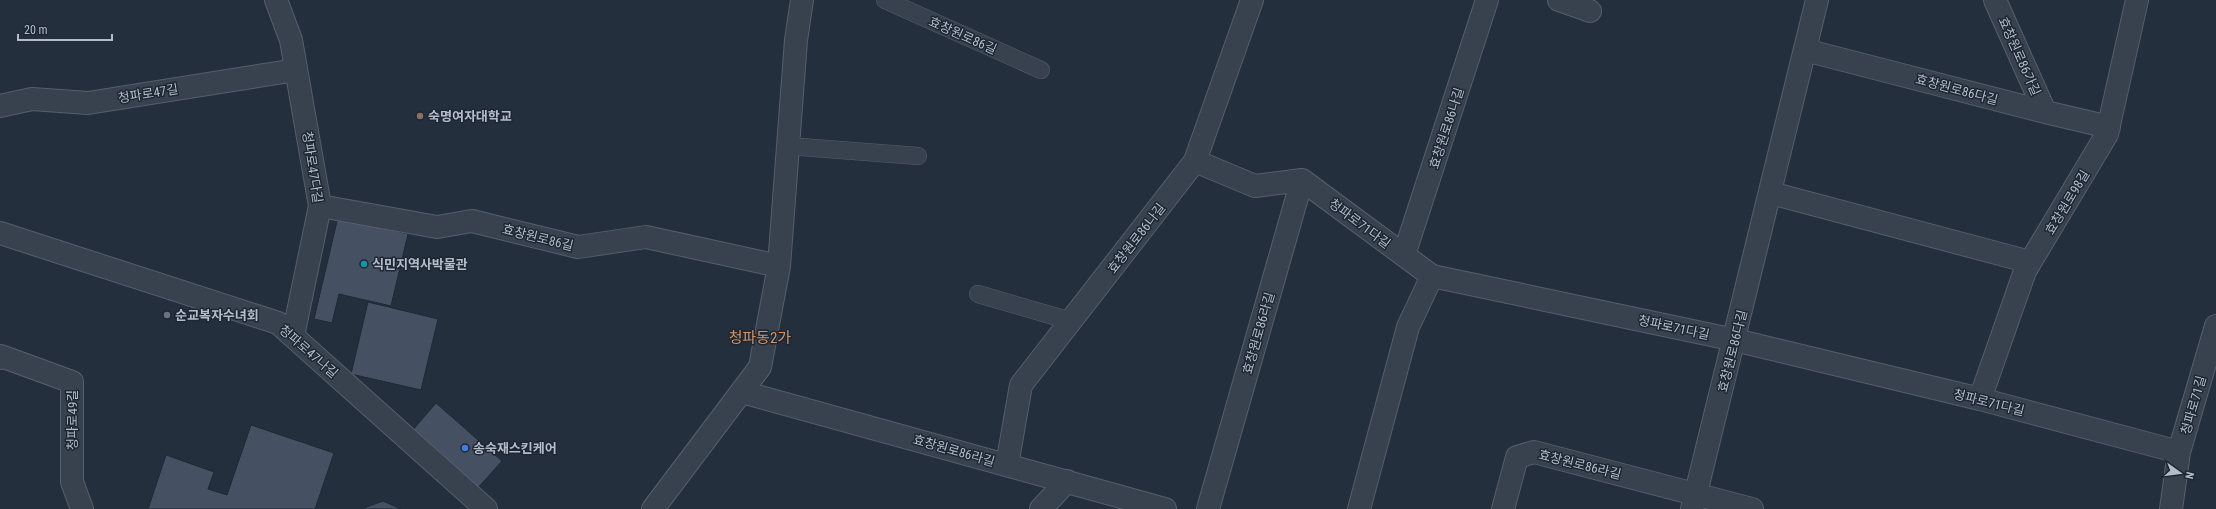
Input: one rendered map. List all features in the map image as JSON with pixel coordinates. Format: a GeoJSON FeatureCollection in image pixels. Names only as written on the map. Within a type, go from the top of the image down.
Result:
{"type":"FeatureCollection","features":[{"type":"Feature","properties":{"kind":"street","name":"청파로47다길"},"geometry":{"type":"LineString","coordinates":[[276,0],[291,40],[320,206],[292,336]]}},
{"type":"Feature","properties":{"kind":"street"},"geometry":{"type":"LineString","coordinates":[[653,509],[760,367],[779,266],[796,40],[802,0]]}},
{"type":"Feature","properties":{"kind":"street","name":"효창원로86나길"},"geometry":{"type":"LineString","coordinates":[[1007,465],[1021,385],[1195,161],[1252,0]]}},
{"type":"Feature","properties":{"kind":"street","name":"효창원로86나길"},"geometry":{"type":"LineString","coordinates":[[1404,255],[1487,0]]}},
{"type":"Feature","properties":{"kind":"street"},"geometry":{"type":"LineString","coordinates":[[1560,0],[1590,11]]}},
{"type":"Feature","properties":{"kind":"street","name":"효창원로86다길"},"geometry":{"type":"LineString","coordinates":[[1694,502],[1735,340],[1817,0]]}},
{"type":"Feature","properties":{"kind":"street","name":"효창원로86가길"},"geometry":{"type":"LineString","coordinates":[[1995,0],[2045,112]]}},
{"type":"Feature","properties":{"kind":"street","name":"효창원로98길"},"geometry":{"type":"LineString","coordinates":[[1980,400],[2024,272],[2078,185],[2107,134],[2137,0]]}},
{"type":"Feature","properties":{"kind":"street","name":"효창원로86다길"},"geometry":{"type":"LineString","coordinates":[[1805,50],[2109,127]]}},
{"type":"Feature","properties":{"kind":"street","name":"청파로47길"},"geometry":{"type":"LineString","coordinates":[[0,106],[32,99],[88,103],[296,70]]}},
{"type":"Feature","properties":{"kind":"street"},"geometry":{"type":"LineString","coordinates":[[1195,161],[1256,186],[1302,180]]}},
{"type":"Feature","properties":{"kind":"street","name":"청파로71다길"},"geometry":{"type":"LineString","coordinates":[[1302,180],[1432,276],[1735,340],[1980,400],[2179,452]]}},
{"type":"Feature","properties":{"kind":"street","name":"효창원로86라길"},"geometry":{"type":"LineString","coordinates":[[1208,509],[1302,180]]}},
{"type":"Feature","properties":{"kind":"street"},"geometry":{"type":"LineString","coordinates":[[1771,192],[2030,262]]}},
{"type":"Feature","properties":{"kind":"street","name":"효창원로86길"},"geometry":{"type":"LineString","coordinates":[[320,206],[437,226],[472,220],[578,247],[646,237],[779,266]]}},
{"type":"Feature","properties":{"kind":"street","name":"청파로47나길"},"geometry":{"type":"LineString","coordinates":[[0,233],[278,323],[486,509]]}},
{"type":"Feature","properties":{"kind":"street"},"geometry":{"type":"LineString","coordinates":[[1359,509],[1408,327],[1432,276]]}},
{"type":"Feature","properties":{"kind":"street","name":"청파로71길"},"geometry":{"type":"LineString","coordinates":[[2171,509],[2179,452],[2216,326]]}},
{"type":"Feature","properties":{"kind":"street","name":"청파로49길"},"geometry":{"type":"LineString","coordinates":[[0,358],[1,356],[72,382],[72,482],[82,509]]}},
{"type":"Feature","properties":{"kind":"street","name":"효창원로86라길"},"geometry":{"type":"LineString","coordinates":[[742,392],[1165,509]]}},
{"type":"Feature","properties":{"kind":"street","name":"효창원로86라길"},"geometry":{"type":"LineString","coordinates":[[1503,509],[1517,457],[1534,452],[1694,502]]}},
{"type":"Feature","properties":{"kind":"street"},"geometry":{"type":"LineString","coordinates":[[1041,509],[1067,481]]}},
{"type":"Feature","properties":{"kind":"street"},"geometry":{"type":"LineString","coordinates":[[1694,502],[1752,509]]}},
{"type":"Feature","properties":{"kind":"lane","name":"효창원로86길"},"geometry":{"type":"LineString","coordinates":[[885,0],[1041,70]]}},
{"type":"Feature","properties":{"kind":"lane"},"geometry":{"type":"LineString","coordinates":[[788,146],[918,156]]}},
{"type":"Feature","properties":{"kind":"lane"},"geometry":{"type":"LineString","coordinates":[[978,294],[1071,322]]}},
{"type":"Feature","properties":{"kind":"building","name":"식민지역사박물관"},"geometry":{"type":"Polygon","coordinates":[[[338,217],[408,234],[391,306],[339,294],[332,323],[314,319],[338,217]]]}},
{"type":"Feature","properties":{"kind":"building"},"geometry":{"type":"Polygon","coordinates":[[[368,302],[438,319],[421,390],[351,374],[368,302]]]}},
{"type":"Feature","properties":{"kind":"building"},"geometry":{"type":"Polygon","coordinates":[[[436,403],[502,461],[477,489],[412,431],[436,403]]]}},
{"type":"Feature","properties":{"kind":"building"},"geometry":{"type":"Polygon","coordinates":[[[251,425],[334,453],[315,509],[148,509],[166,455],[214,472],[208,489],[227,495],[251,425]]]}},
{"type":"Feature","properties":{"kind":"building"},"geometry":{"type":"Polygon","coordinates":[[[383,501],[401,509],[361,509],[383,501]]]}},
{"type":"Feature","properties":{"kind":"place","name":"숙명여자대학교"},"geometry":{"type":"Point","coordinates":[420,116]}},
{"type":"Feature","properties":{"kind":"place","name":"식민지역사박물관"},"geometry":{"type":"Point","coordinates":[364,264]}},
{"type":"Feature","properties":{"kind":"place","name":"순교복자수녀회"},"geometry":{"type":"Point","coordinates":[167,315]}},
{"type":"Feature","properties":{"kind":"place","name":"송숙재스킨케어"},"geometry":{"type":"Point","coordinates":[465,448]}},
{"type":"Feature","properties":{"kind":"district","name":"청파동2가"},"geometry":{"type":"Point","coordinates":[760,338]}}]}
